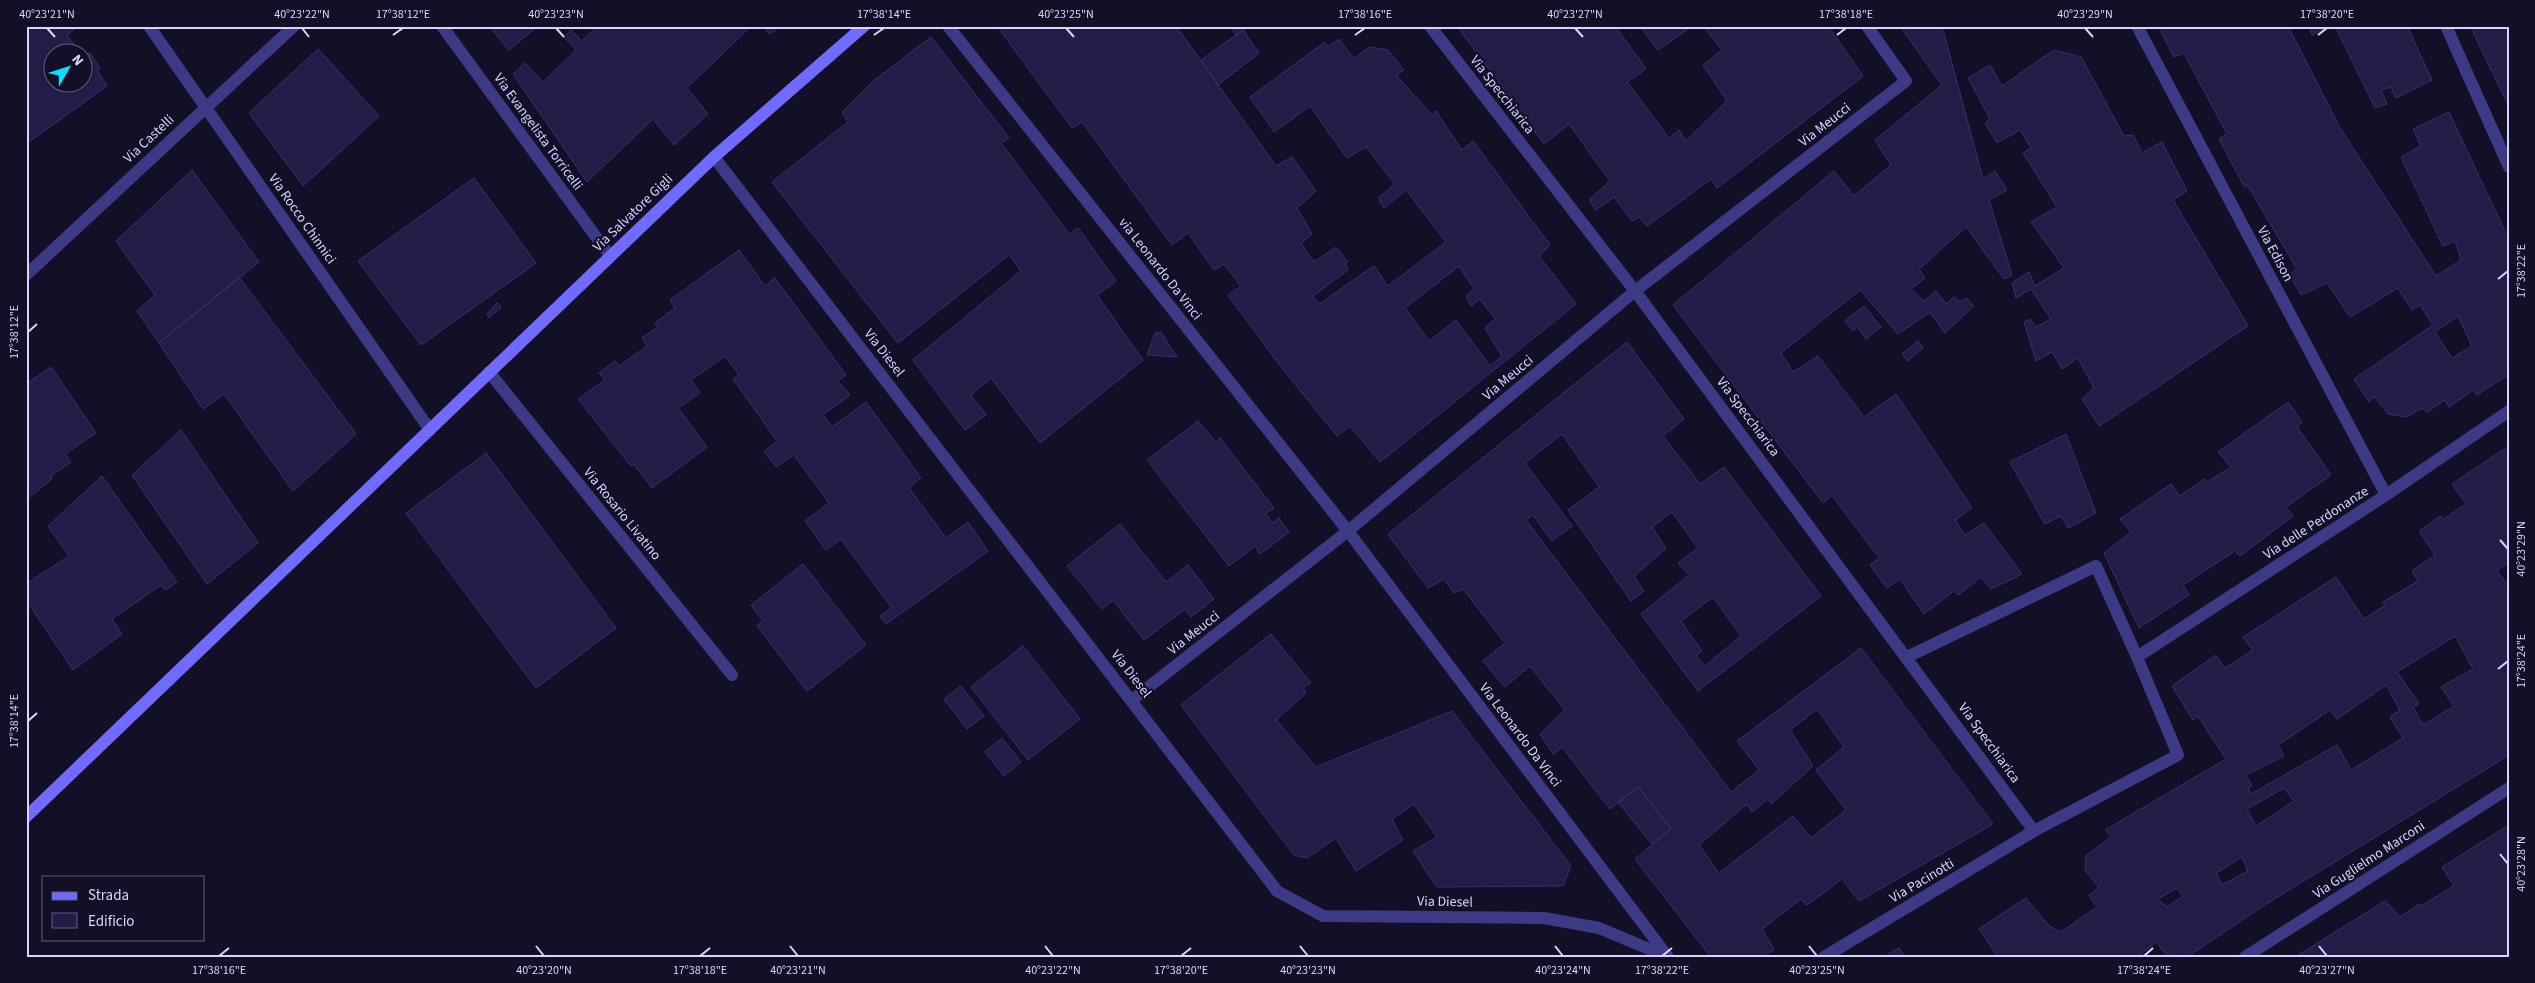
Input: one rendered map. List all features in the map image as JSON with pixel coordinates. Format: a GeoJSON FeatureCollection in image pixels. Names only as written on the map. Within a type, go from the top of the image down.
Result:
{"type":"FeatureCollection","features":[{"type":"Feature","properties":{"kind":"street","name":"Via Rocco Chinnici"},"geometry":{"type":"LineString","coordinates":[[149,26],[430,430]]}},
{"type":"Feature","properties":{"kind":"street","name":"Via Castelli"},"geometry":{"type":"LineString","coordinates":[[26,275],[294,26]]}},
{"type":"Feature","properties":{"kind":"street","name":"Via Evangelista Torricelli"},"geometry":{"type":"LineString","coordinates":[[442,26],[610,256]]}},
{"type":"Feature","properties":{"kind":"street","name":"Via Salvatore Gigli"},"geometry":{"type":"LineString","coordinates":[[26,817],[714,157],[864,26]]}},
{"type":"Feature","properties":{"kind":"street","name":"via Leonardo Da Vinci"},"geometry":{"type":"LineString","coordinates":[[948,26],[1348,530]]}},
{"type":"Feature","properties":{"kind":"street","name":"Via Specchiarica"},"geometry":{"type":"LineString","coordinates":[[1430,26],[1636,291],[1908,656],[2034,831]]}},
{"type":"Feature","properties":{"kind":"street","name":"Via Meucci"},"geometry":{"type":"LineString","coordinates":[[1132,700],[1348,530],[1636,291],[1906,81],[1867,26]]}},
{"type":"Feature","properties":{"kind":"street","name":"Via Edison"},"geometry":{"type":"LineString","coordinates":[[2137,26],[2386,496]]}},
{"type":"Feature","properties":{"kind":"street"},"geometry":{"type":"LineString","coordinates":[[2446,26],[2509,166]]}},
{"type":"Feature","properties":{"kind":"street","name":"Via Diesel"},"geometry":{"type":"LineString","coordinates":[[714,157],[1278,891],[1323,916],[1544,918],[1599,928],[1668,957]]}},
{"type":"Feature","properties":{"kind":"street","name":"Via Rosario Livatino"},"geometry":{"type":"LineString","coordinates":[[490,372],[732,675]]}},
{"type":"Feature","properties":{"kind":"street","name":"Via delle Perdonanze"},"geometry":{"type":"LineString","coordinates":[[2137,657],[2386,496],[2509,411]]}},
{"type":"Feature","properties":{"kind":"street","name":"Via Leonardo Da Vinci"},"geometry":{"type":"LineString","coordinates":[[1348,530],[1668,957]]}},
{"type":"Feature","properties":{"kind":"street"},"geometry":{"type":"LineString","coordinates":[[1908,656],[2096,566],[2137,657]]}},
{"type":"Feature","properties":{"kind":"street","name":"Via Pacinotti"},"geometry":{"type":"LineString","coordinates":[[1824,957],[2034,831],[2178,755],[2137,657]]}},
{"type":"Feature","properties":{"kind":"street","name":"Via Guglielmo Marconi"},"geometry":{"type":"LineString","coordinates":[[2244,957],[2509,788]]}},
{"type":"Feature","properties":{"kind":"building"},"geometry":{"type":"Polygon","coordinates":[[[26,26],[73,26],[75,29],[67,35],[72,42],[42,42],[42,92],[92,92],[92,56],[100,68],[97,70],[107,86],[26,144],[26,26]]]}},
{"type":"Feature","properties":{"kind":"building"},"geometry":{"type":"Polygon","coordinates":[[[489,26],[538,26],[509,50],[489,26]]]}},
{"type":"Feature","properties":{"kind":"building"},"geometry":{"type":"Polygon","coordinates":[[[597,26],[751,26],[687,88],[708,114],[674,145],[653,119],[587,182],[513,74],[525,63],[543,82],[576,50],[564,37],[571,30],[582,41],[597,26]]]}},
{"type":"Feature","properties":{"kind":"building"},"geometry":{"type":"Polygon","coordinates":[[[762,26],[779,26],[770,34],[762,26]]]}},
{"type":"Feature","properties":{"kind":"building"},"geometry":{"type":"Polygon","coordinates":[[[997,26],[1176,26],[1276,166],[1292,157],[1316,191],[1297,208],[1312,234],[1301,243],[1314,262],[1336,247],[1348,262],[1345,264],[1348,270],[1313,296],[1319,304],[1374,266],[1388,286],[1446,242],[1406,190],[1384,208],[1378,198],[1395,184],[1366,147],[1347,158],[1310,106],[1274,132],[1250,97],[1325,42],[1328,47],[1339,39],[1354,59],[1369,47],[1388,50],[1404,70],[1396,75],[1432,115],[1436,111],[1462,150],[1473,141],[1550,245],[1539,256],[1576,304],[1380,462],[1350,426],[1337,436],[1278,363],[1228,295],[1241,286],[1224,264],[1214,270],[1188,233],[1172,245],[1082,122],[1072,128],[997,26]],[[1459,266],[1405,308],[1429,341],[1456,320],[1490,366],[1502,356],[1485,328],[1495,319],[1480,299],[1471,306],[1466,296],[1474,289],[1459,266]]]}},
{"type":"Feature","properties":{"kind":"building"},"geometry":{"type":"Polygon","coordinates":[[[1230,26],[1249,26],[1237,36],[1230,26]]]}},
{"type":"Feature","properties":{"kind":"building"},"geometry":{"type":"Polygon","coordinates":[[[1457,26],[1615,26],[1646,69],[1627,82],[1669,138],[1679,130],[1686,141],[1727,101],[1703,65],[1722,50],[1703,26],[1828,26],[1863,76],[1717,188],[1711,179],[1647,226],[1639,217],[1632,221],[1614,197],[1596,210],[1589,200],[1610,181],[1569,124],[1544,144],[1457,26]]]}},
{"type":"Feature","properties":{"kind":"building"},"geometry":{"type":"Polygon","coordinates":[[[1640,26],[1692,26],[1658,50],[1640,26]]]}},
{"type":"Feature","properties":{"kind":"building"},"geometry":{"type":"Polygon","coordinates":[[[1900,26],[1942,26],[1983,179],[1995,171],[2007,190],[1989,200],[2012,275],[2004,279],[1966,227],[1919,269],[1925,278],[1911,289],[1924,301],[1936,291],[1946,304],[1954,297],[1960,302],[1966,298],[1974,306],[1945,333],[1930,312],[1898,334],[1860,290],[1781,353],[1793,372],[1818,356],[1864,417],[1896,394],[1972,508],[1955,520],[1965,535],[1984,523],[2022,574],[1991,589],[1981,577],[1958,595],[1954,591],[1924,614],[1900,579],[1887,588],[1870,565],[1879,558],[1832,495],[1823,503],[1673,305],[1834,171],[1854,196],[1891,165],[1875,140],[1942,85],[1900,26]]]}},
{"type":"Feature","properties":{"kind":"building"},"geometry":{"type":"Polygon","coordinates":[[[2158,26],[2288,26],[2340,128],[2436,276],[2461,260],[2455,241],[2443,246],[2401,157],[2421,146],[2413,129],[2449,112],[2509,240],[2509,374],[2477,395],[2473,390],[2449,407],[2445,400],[2427,412],[2422,408],[2407,417],[2388,414],[2374,396],[2369,402],[2354,379],[2433,325],[2420,305],[2412,310],[2398,288],[2350,317],[2327,283],[2301,295],[2289,274],[2297,269],[2248,186],[2244,186],[2219,139],[2227,134],[2184,53],[2174,57],[2158,26]],[[2458,316],[2435,332],[2452,358],[2472,346],[2458,316]]]}},
{"type":"Feature","properties":{"kind":"building"},"geometry":{"type":"Polygon","coordinates":[[[2309,26],[2330,26],[2312,35],[2309,26]]]}},
{"type":"Feature","properties":{"kind":"building"},"geometry":{"type":"Polygon","coordinates":[[[2335,26],[2407,26],[2432,80],[2396,98],[2391,87],[2381,90],[2387,104],[2375,108],[2335,26]]]}},
{"type":"Feature","properties":{"kind":"building"},"geometry":{"type":"Polygon","coordinates":[[[2470,26],[2509,26],[2509,107],[2470,26]]]}},
{"type":"Feature","properties":{"kind":"building"},"geometry":{"type":"Polygon","coordinates":[[[1243,30],[1259,53],[1218,85],[1201,60],[1243,30]]]}},
{"type":"Feature","properties":{"kind":"building"},"geometry":{"type":"Polygon","coordinates":[[[931,37],[1009,138],[1001,143],[1069,234],[1078,228],[1116,281],[1097,295],[1143,360],[1040,443],[991,378],[971,395],[986,415],[965,430],[913,360],[1021,271],[1009,255],[898,343],[772,182],[848,122],[842,112],[872,82],[931,37]]]}},
{"type":"Feature","properties":{"kind":"building"},"geometry":{"type":"Polygon","coordinates":[[[318,49],[379,116],[303,186],[249,113],[318,49]]]}},
{"type":"Feature","properties":{"kind":"building"},"geometry":{"type":"Polygon","coordinates":[[[2054,50],[2081,57],[2124,136],[2133,135],[2142,153],[2162,142],[2187,191],[2173,200],[2248,326],[2099,426],[2082,399],[2094,388],[2078,358],[2062,369],[2052,352],[2036,361],[2024,322],[2030,319],[2036,327],[2051,319],[2031,289],[2016,298],[2012,283],[2029,272],[2035,286],[2064,268],[2031,222],[2057,207],[2023,153],[2031,148],[2020,130],[1997,143],[1985,123],[1990,118],[1968,78],[1990,65],[2002,86],[2054,50]]]}},
{"type":"Feature","properties":{"kind":"building"},"geometry":{"type":"Polygon","coordinates":[[[192,170],[259,262],[159,343],[137,311],[155,295],[116,241],[192,170]]]}},
{"type":"Feature","properties":{"kind":"building"},"geometry":{"type":"Polygon","coordinates":[[[474,178],[536,263],[421,345],[358,261],[474,178]]]}},
{"type":"Feature","properties":{"kind":"building"},"geometry":{"type":"Polygon","coordinates":[[[739,250],[765,286],[775,278],[846,375],[838,381],[850,395],[823,415],[832,427],[866,402],[921,478],[909,488],[946,538],[968,522],[988,551],[886,624],[880,616],[892,608],[841,539],[826,550],[805,521],[829,503],[794,455],[776,467],[764,452],[777,441],[733,379],[739,375],[725,356],[691,380],[700,393],[678,408],[707,447],[652,488],[634,464],[631,466],[578,399],[605,380],[599,373],[615,361],[619,366],[647,346],[642,338],[658,327],[655,323],[675,308],[670,300],[739,250]]]}},
{"type":"Feature","properties":{"kind":"building"},"geometry":{"type":"Polygon","coordinates":[[[239,277],[356,434],[293,491],[224,394],[203,409],[159,343],[239,277]]]}},
{"type":"Feature","properties":{"kind":"building"},"geometry":{"type":"Polygon","coordinates":[[[497,303],[501,307],[489,318],[487,314],[497,303]]]}},
{"type":"Feature","properties":{"kind":"building"},"geometry":{"type":"Polygon","coordinates":[[[1864,306],[1881,327],[1866,339],[1857,327],[1853,331],[1845,321],[1864,306]]]}},
{"type":"Feature","properties":{"kind":"building"},"geometry":{"type":"Polygon","coordinates":[[[1161,332],[1177,357],[1147,355],[1155,333],[1161,332]]]}},
{"type":"Feature","properties":{"kind":"building"},"geometry":{"type":"Polygon","coordinates":[[[1918,341],[1923,348],[1907,361],[1902,354],[1918,341]]]}},
{"type":"Feature","properties":{"kind":"building"},"geometry":{"type":"Polygon","coordinates":[[[1627,342],[1684,419],[1663,436],[1700,484],[1724,467],[1821,596],[1698,691],[1641,614],[1689,575],[1678,563],[1698,548],[1672,512],[1652,527],[1666,548],[1634,576],[1644,591],[1631,601],[1568,510],[1599,487],[1562,434],[1525,463],[1572,526],[1552,541],[1533,515],[1526,520],[1731,792],[1759,770],[1737,741],[1861,648],[1993,824],[1859,901],[1842,879],[1807,905],[1801,899],[1762,929],[1774,950],[1761,957],[1711,957],[1635,859],[1671,829],[1638,787],[1610,809],[1562,747],[1553,754],[1540,734],[1565,710],[1530,666],[1505,687],[1483,661],[1505,643],[1463,589],[1454,593],[1444,579],[1428,588],[1388,534],[1627,342]],[[1713,597],[1681,621],[1702,651],[1696,656],[1705,666],[1741,636],[1713,597]],[[1817,709],[1790,730],[1813,766],[1771,804],[1768,799],[1752,812],[1747,804],[1699,845],[1719,873],[1793,816],[1811,838],[1846,810],[1816,770],[1844,747],[1817,709]]]}},
{"type":"Feature","properties":{"kind":"building"},"geometry":{"type":"Polygon","coordinates":[[[51,367],[96,433],[65,454],[71,462],[51,476],[52,479],[27,499],[26,387],[29,385],[27,383],[51,367]]]}},
{"type":"Feature","properties":{"kind":"building"},"geometry":{"type":"Polygon","coordinates":[[[2288,402],[2302,422],[2297,427],[2331,475],[2286,507],[2293,516],[2240,556],[2235,551],[2183,585],[2189,595],[2139,628],[2104,553],[2131,532],[2120,519],[2171,484],[2180,496],[2204,479],[2207,482],[2231,467],[2218,452],[2288,402]]]}},
{"type":"Feature","properties":{"kind":"building"},"geometry":{"type":"Polygon","coordinates":[[[1198,421],[1216,442],[1220,438],[1274,508],[1265,514],[1273,523],[1279,518],[1289,532],[1260,554],[1255,546],[1229,566],[1147,460],[1198,421]]]}},
{"type":"Feature","properties":{"kind":"building"},"geometry":{"type":"Polygon","coordinates":[[[181,430],[258,543],[207,584],[132,475],[181,430]]]}},
{"type":"Feature","properties":{"kind":"building"},"geometry":{"type":"Polygon","coordinates":[[[2066,434],[2096,513],[2068,528],[2061,516],[2045,524],[2010,462],[2066,434]]]}},
{"type":"Feature","properties":{"kind":"building"},"geometry":{"type":"Polygon","coordinates":[[[2509,446],[2509,562],[2497,570],[2509,588],[2509,755],[2263,906],[2187,957],[2176,957],[2173,953],[2168,957],[2156,942],[2137,957],[1998,957],[1979,929],[2026,898],[2049,926],[2061,932],[2097,907],[2089,895],[2099,887],[2085,870],[2086,856],[2111,837],[2105,830],[2226,759],[2198,716],[2193,720],[2172,686],[2216,655],[2225,668],[2253,650],[2243,637],[2336,577],[2364,619],[2385,605],[2383,602],[2418,581],[2412,571],[2435,555],[2419,531],[2440,516],[2444,519],[2466,504],[2452,484],[2509,446]],[[2455,636],[2397,672],[2419,704],[2413,707],[2423,725],[2454,706],[2441,687],[2473,669],[2455,636]],[[2386,685],[2337,719],[2330,710],[2278,745],[2284,756],[2246,775],[2252,786],[2248,788],[2251,794],[2337,745],[2351,770],[2403,738],[2390,717],[2400,710],[2386,685]],[[2284,788],[2247,809],[2256,826],[2294,801],[2284,788]],[[2242,857],[2216,873],[2222,885],[2248,871],[2242,857]],[[2177,888],[2158,899],[2167,907],[2183,896],[2177,888]]]}},
{"type":"Feature","properties":{"kind":"building"},"geometry":{"type":"Polygon","coordinates":[[[486,453],[616,628],[536,688],[406,513],[486,453]]]}},
{"type":"Feature","properties":{"kind":"building"},"geometry":{"type":"Polygon","coordinates":[[[102,476],[177,582],[165,590],[161,585],[112,619],[122,634],[73,670],[26,600],[26,584],[69,556],[48,526],[102,476]]]}},
{"type":"Feature","properties":{"kind":"building"},"geometry":{"type":"Polygon","coordinates":[[[1120,524],[1166,582],[1188,565],[1214,599],[1191,617],[1185,609],[1144,640],[1113,600],[1102,609],[1067,566],[1120,524]]]}},
{"type":"Feature","properties":{"kind":"building"},"geometry":{"type":"Polygon","coordinates":[[[803,564],[866,645],[807,691],[757,626],[763,621],[751,605],[803,564]]]}},
{"type":"Feature","properties":{"kind":"building"},"geometry":{"type":"Polygon","coordinates":[[[1271,634],[1311,683],[1303,688],[1306,693],[1276,720],[1316,767],[1452,711],[1571,866],[1563,886],[1437,887],[1413,851],[1437,837],[1414,804],[1392,819],[1403,840],[1356,871],[1336,838],[1307,858],[1294,855],[1181,705],[1271,634]]]}},
{"type":"Feature","properties":{"kind":"building"},"geometry":{"type":"Polygon","coordinates":[[[1023,646],[1080,719],[1028,760],[971,687],[1023,646]]]}},
{"type":"Feature","properties":{"kind":"building"},"geometry":{"type":"Polygon","coordinates":[[[961,686],[984,716],[967,729],[944,699],[961,686]]]}},
{"type":"Feature","properties":{"kind":"building"},"geometry":{"type":"Polygon","coordinates":[[[1002,738],[1021,762],[1004,776],[985,752],[1002,738]]]}},
{"type":"Feature","properties":{"kind":"building"},"geometry":{"type":"Polygon","coordinates":[[[1638,787],[1671,829],[1652,844],[1618,802],[1638,787]]]}},
{"type":"Feature","properties":{"kind":"building"},"geometry":{"type":"Polygon","coordinates":[[[2509,825],[2509,957],[2295,957],[2385,901],[2400,917],[2419,904],[2421,906],[2454,886],[2442,867],[2509,825]]]}},
{"type":"Feature","properties":{"kind":"building"},"geometry":{"type":"Polygon","coordinates":[[[1899,948],[1905,957],[1883,957],[1899,948]]]}}]}
